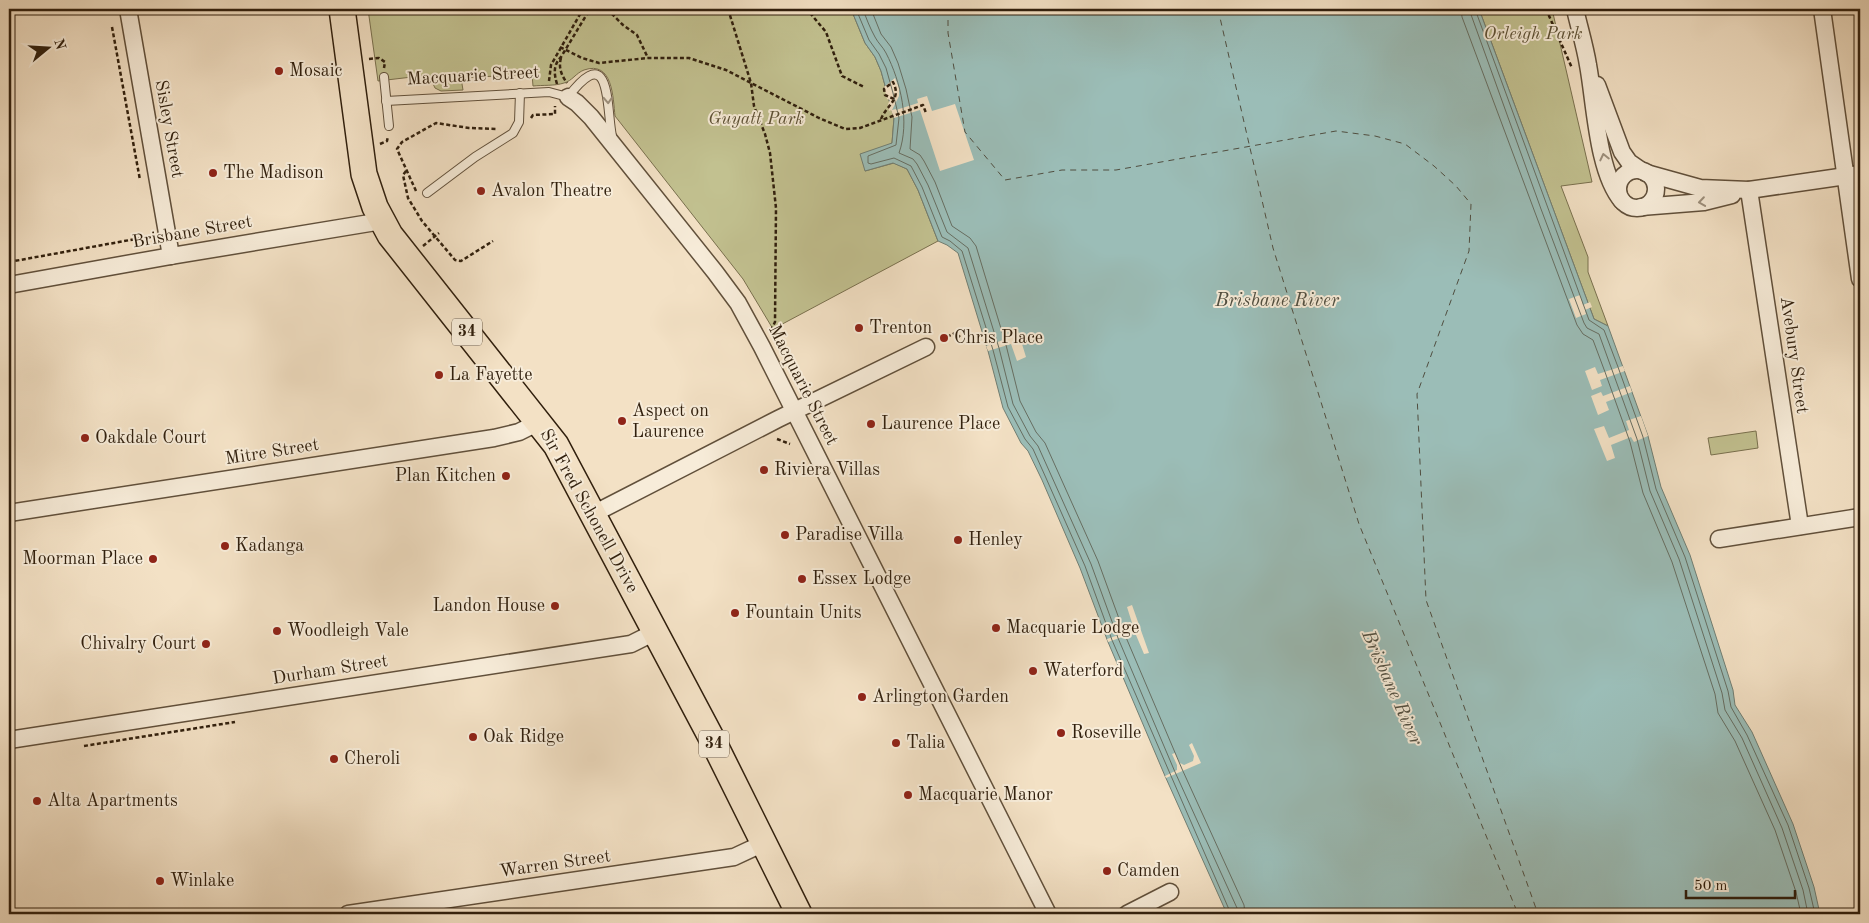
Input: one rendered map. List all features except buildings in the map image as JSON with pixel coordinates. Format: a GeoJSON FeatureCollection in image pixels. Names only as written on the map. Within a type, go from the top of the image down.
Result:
{"type":"FeatureCollection","features":[{"type":"Feature","properties":{"kind":"main road","name":"Sir Fred Schonell Drive"},"geometry":{"type":"LineString","coordinates":[[342,9],[364,174],[382,221],[390,235],[556,445],[712,739],[800,914]]}},
{"type":"Feature","properties":{"kind":"street","name":"Sisley Street"},"geometry":{"type":"LineString","coordinates":[[128,9],[171,256]]}},
{"type":"Feature","properties":{"kind":"street"},"geometry":{"type":"LineString","coordinates":[[1575,9],[1580,66],[1594,112],[1604,159],[1612,186],[1622,201],[1630,206],[1639,208],[1704,202],[1749,190],[1853,175]]}},
{"type":"Feature","properties":{"kind":"street"},"geometry":{"type":"LineString","coordinates":[[1822,9],[1853,175],[1860,279]]}},
{"type":"Feature","properties":{"kind":"street"},"geometry":{"type":"LineString","coordinates":[[1580,66],[1610,116],[1622,152],[1629,162],[1653,179],[1655,192],[1651,201],[1639,208]]}},
{"type":"Feature","properties":{"kind":"street","name":"Macquarie Street"},"geometry":{"type":"LineString","coordinates":[[561,96],[583,108],[614,144],[732,295],[762,347],[1048,914]]}},
{"type":"Feature","properties":{"kind":"street"},"geometry":{"type":"LineString","coordinates":[[1622,201],[1618,190],[1621,178],[1630,171],[1644,172],[1700,188],[1749,190]]}},
{"type":"Feature","properties":{"kind":"street","name":"Avebury Street"},"geometry":{"type":"LineString","coordinates":[[1749,190],[1800,526]]}},
{"type":"Feature","properties":{"kind":"street","name":"Brisbane Street"},"geometry":{"type":"LineString","coordinates":[[9,284],[382,221]]}},
{"type":"Feature","properties":{"kind":"street"},"geometry":{"type":"LineString","coordinates":[[593,514],[794,411],[926,347]]}},
{"type":"Feature","properties":{"kind":"street","name":"Mitre Street"},"geometry":{"type":"LineString","coordinates":[[9,513],[494,438],[519,432],[538,422]]}},
{"type":"Feature","properties":{"kind":"street"},"geometry":{"type":"LineString","coordinates":[[1718,539],[1860,517]]}},
{"type":"Feature","properties":{"kind":"street","name":"Durham Street"},"geometry":{"type":"LineString","coordinates":[[9,740],[631,644],[655,632]]}},
{"type":"Feature","properties":{"kind":"street","name":"Warren Street"},"geometry":{"type":"LineString","coordinates":[[348,914],[728,858],[739,856],[764,843]]}},
{"type":"Feature","properties":{"kind":"street"},"geometry":{"type":"LineString","coordinates":[[1127,914],[1170,892]]}},
{"type":"Feature","properties":{"kind":"lane"},"geometry":{"type":"LineString","coordinates":[[561,96],[584,78],[594,76],[602,80],[607,91],[614,144]]}},
{"type":"Feature","properties":{"kind":"lane"},"geometry":{"type":"LineString","coordinates":[[384,77],[389,126]]}},
{"type":"Feature","properties":{"kind":"lane","name":"Macquarie Street"},"geometry":{"type":"LineString","coordinates":[[386,101],[550,92],[561,96]]}},
{"type":"Feature","properties":{"kind":"lane"},"geometry":{"type":"LineString","coordinates":[[427,193],[464,165],[513,133],[520,119],[520,93]]}},
{"type":"Feature","properties":{"kind":"path"},"geometry":{"type":"LineString","coordinates":[[545,82],[549,82],[550,68],[560,47],[583,9]]}},
{"type":"Feature","properties":{"kind":"path"},"geometry":{"type":"LineString","coordinates":[[531,118],[533,115],[555,114],[561,96],[556,78],[555,68],[557,62],[590,9]]}},
{"type":"Feature","properties":{"kind":"path"},"geometry":{"type":"LineString","coordinates":[[607,9],[623,25],[637,35],[648,58]]}},
{"type":"Feature","properties":{"kind":"path"},"geometry":{"type":"LineString","coordinates":[[728,9],[751,83],[754,106],[770,153],[776,208],[775,322],[762,347]]}},
{"type":"Feature","properties":{"kind":"path"},"geometry":{"type":"LineString","coordinates":[[1546,9],[1580,66]]}},
{"type":"Feature","properties":{"kind":"path"},"geometry":{"type":"LineString","coordinates":[[810,13],[826,32],[842,76],[864,87]]}},
{"type":"Feature","properties":{"kind":"path"},"geometry":{"type":"LineString","coordinates":[[112,27],[140,180]]}},
{"type":"Feature","properties":{"kind":"path"},"geometry":{"type":"LineString","coordinates":[[560,47],[593,62],[648,58],[689,58],[726,70],[819,118],[845,129],[860,128],[923,105],[926,114]]}},
{"type":"Feature","properties":{"kind":"path"},"geometry":{"type":"LineString","coordinates":[[368,59],[380,58],[385,62],[384,77]]}},
{"type":"Feature","properties":{"kind":"path"},"geometry":{"type":"LineString","coordinates":[[880,120],[894,99],[896,88],[893,82],[884,89],[885,95],[894,99]]}},
{"type":"Feature","properties":{"kind":"path"},"geometry":{"type":"LineString","coordinates":[[419,195],[406,172],[397,149],[402,142],[436,123],[477,129],[494,130],[501,128]]}},
{"type":"Feature","properties":{"kind":"path"},"geometry":{"type":"LineString","coordinates":[[406,172],[403,175],[408,198],[422,222],[455,260],[461,261],[493,241]]}},
{"type":"Feature","properties":{"kind":"path"},"geometry":{"type":"LineString","coordinates":[[422,247],[439,233]]}},
{"type":"Feature","properties":{"kind":"path"},"geometry":{"type":"LineString","coordinates":[[9,262],[150,237]]}},
{"type":"Feature","properties":{"kind":"path"},"geometry":{"type":"LineString","coordinates":[[947,337],[955,332],[960,337]]}},
{"type":"Feature","properties":{"kind":"path"},"geometry":{"type":"LineString","coordinates":[[777,439],[790,444]]}},
{"type":"Feature","properties":{"kind":"path"},"geometry":{"type":"LineString","coordinates":[[84,746],[240,721]]}},
{"type":"Feature","properties":{"kind":"green space","name":"Guyatt Park"},"geometry":{"type":"Polygon","coordinates":[[[368,9],[851,9],[865,43],[875,57],[881,71],[894,118],[892,143],[865,171],[894,163],[907,169],[918,190],[938,241],[773,329],[743,279],[615,116],[610,82],[601,70],[594,68],[584,70],[567,82],[560,84],[533,86],[532,74],[461,78],[463,90],[441,91],[435,88],[429,75],[378,81],[368,9]]]}},
{"type":"Feature","properties":{"kind":"green space","name":"Orleigh Park"},"geometry":{"type":"Polygon","coordinates":[[[1479,9],[1552,9],[1592,182],[1561,186],[1588,257],[1588,272],[1608,326],[1594,319],[1479,9]]]}},
{"type":"Feature","properties":{"kind":"green space"},"geometry":{"type":"Polygon","coordinates":[[[1756,431],[1758,448],[1711,455],[1708,438],[1756,431]]]}},
{"type":"Feature","properties":{"kind":"water","name":"Brisbane River"},"geometry":{"type":"Polygon","coordinates":[[[851,9],[1479,9],[1594,319],[1608,326],[1648,436],[1661,487],[1690,555],[1733,690],[1735,705],[1752,732],[1793,824],[1814,887],[1820,914],[1227,914],[1165,776],[1042,480],[1028,451],[1021,443],[1003,408],[958,253],[938,241],[918,190],[907,169],[893,163],[865,171],[860,154],[892,143],[894,118],[881,71],[875,57],[865,43],[851,9]]]}},
{"type":"Feature","properties":{"kind":"pier"},"geometry":{"type":"Polygon","coordinates":[[[895,78],[899,88],[899,96],[892,110],[918,103],[917,99],[927,96],[932,111],[955,104],[974,160],[940,171],[920,110],[894,118],[891,110],[889,111],[888,104],[890,100],[887,99],[884,87],[895,78]]]}},
{"type":"Feature","properties":{"kind":"pier"},"geometry":{"type":"Polygon","coordinates":[[[1580,295],[1583,305],[1590,302],[1592,307],[1585,310],[1586,314],[1576,318],[1569,299],[1580,295]]]}},
{"type":"Feature","properties":{"kind":"pier"},"geometry":{"type":"Polygon","coordinates":[[[1018,331],[1026,357],[1017,361],[1011,344],[988,351],[986,346],[1009,338],[1008,334],[1018,331]]]}},
{"type":"Feature","properties":{"kind":"pier"},"geometry":{"type":"Polygon","coordinates":[[[1623,366],[1625,371],[1600,380],[1602,386],[1592,390],[1585,371],[1595,367],[1598,374],[1623,366]]]}},
{"type":"Feature","properties":{"kind":"pier"},"geometry":{"type":"Polygon","coordinates":[[[1630,386],[1632,392],[1606,402],[1609,410],[1598,415],[1591,396],[1601,392],[1603,396],[1630,386]]]}},
{"type":"Feature","properties":{"kind":"pier"},"geometry":{"type":"Polygon","coordinates":[[[1641,416],[1648,436],[1634,442],[1631,437],[1611,445],[1615,458],[1607,461],[1594,429],[1604,426],[1609,438],[1629,430],[1626,421],[1641,416]]]}},
{"type":"Feature","properties":{"kind":"pier"},"geometry":{"type":"Polygon","coordinates":[[[1132,605],[1149,653],[1144,654],[1136,635],[1131,634],[1108,642],[1107,639],[1130,631],[1133,626],[1127,607],[1132,605]]]}},
{"type":"Feature","properties":{"kind":"pier"},"geometry":{"type":"Polygon","coordinates":[[[1192,743],[1201,763],[1166,778],[1165,776],[1177,770],[1172,754],[1175,753],[1180,763],[1184,765],[1193,761],[1194,756],[1189,745],[1192,743]]]}},
{"type":"Feature","properties":{"kind":"ferry route"},"geometry":{"type":"LineString","coordinates":[[948,9],[948,33],[965,132],[1005,180],[1062,170],[1116,170],[1336,131],[1375,136],[1405,144],[1434,166],[1456,186],[1471,204],[1469,251],[1417,394],[1426,600],[1538,914]]}},
{"type":"Feature","properties":{"kind":"ferry route"},"geometry":{"type":"LineString","coordinates":[[1218,9],[1273,248],[1359,524],[1518,914]]}},
{"type":"Feature","properties":{"kind":"place","name":"Mosaic"},"geometry":{"type":"Point","coordinates":[279,71]}},
{"type":"Feature","properties":{"kind":"place","name":"The Madison"},"geometry":{"type":"Point","coordinates":[213,173]}},
{"type":"Feature","properties":{"kind":"place","name":"Avalon Theatre"},"geometry":{"type":"Point","coordinates":[481,191]}},
{"type":"Feature","properties":{"kind":"place","name":"Trenton"},"geometry":{"type":"Point","coordinates":[859,328]}},
{"type":"Feature","properties":{"kind":"place","name":"Chris Place"},"geometry":{"type":"Point","coordinates":[944,338]}},
{"type":"Feature","properties":{"kind":"place","name":"La Fayette"},"geometry":{"type":"Point","coordinates":[439,375]}},
{"type":"Feature","properties":{"kind":"place","name":"Aspect on Laurence"},"geometry":{"type":"Point","coordinates":[622,421]}},
{"type":"Feature","properties":{"kind":"place","name":"Laurence Place"},"geometry":{"type":"Point","coordinates":[871,424]}},
{"type":"Feature","properties":{"kind":"place","name":"Oakdale Court"},"geometry":{"type":"Point","coordinates":[85,438]}},
{"type":"Feature","properties":{"kind":"place","name":"Riviera Villas"},"geometry":{"type":"Point","coordinates":[764,470]}},
{"type":"Feature","properties":{"kind":"place","name":"Plan Kitchen"},"geometry":{"type":"Point","coordinates":[506,476]}},
{"type":"Feature","properties":{"kind":"place","name":"Paradise Villa"},"geometry":{"type":"Point","coordinates":[785,535]}},
{"type":"Feature","properties":{"kind":"place","name":"Henley"},"geometry":{"type":"Point","coordinates":[958,540]}},
{"type":"Feature","properties":{"kind":"place","name":"Kadanga"},"geometry":{"type":"Point","coordinates":[225,546]}},
{"type":"Feature","properties":{"kind":"place","name":"Moorman Place"},"geometry":{"type":"Point","coordinates":[153,559]}},
{"type":"Feature","properties":{"kind":"place","name":"Essex Lodge"},"geometry":{"type":"Point","coordinates":[802,579]}},
{"type":"Feature","properties":{"kind":"place","name":"Landon House"},"geometry":{"type":"Point","coordinates":[555,606]}},
{"type":"Feature","properties":{"kind":"place","name":"Fountain Units"},"geometry":{"type":"Point","coordinates":[735,613]}},
{"type":"Feature","properties":{"kind":"place","name":"Macquarie Lodge"},"geometry":{"type":"Point","coordinates":[996,628]}},
{"type":"Feature","properties":{"kind":"place","name":"Woodleigh Vale"},"geometry":{"type":"Point","coordinates":[277,631]}},
{"type":"Feature","properties":{"kind":"place","name":"Chivalry Court"},"geometry":{"type":"Point","coordinates":[206,644]}},
{"type":"Feature","properties":{"kind":"place","name":"Waterford"},"geometry":{"type":"Point","coordinates":[1033,671]}},
{"type":"Feature","properties":{"kind":"place","name":"Arlington Garden"},"geometry":{"type":"Point","coordinates":[862,697]}},
{"type":"Feature","properties":{"kind":"place","name":"Roseville"},"geometry":{"type":"Point","coordinates":[1061,733]}},
{"type":"Feature","properties":{"kind":"place","name":"Oak Ridge"},"geometry":{"type":"Point","coordinates":[473,737]}},
{"type":"Feature","properties":{"kind":"place","name":"Talia"},"geometry":{"type":"Point","coordinates":[896,743]}},
{"type":"Feature","properties":{"kind":"place","name":"Cheroli"},"geometry":{"type":"Point","coordinates":[334,759]}},
{"type":"Feature","properties":{"kind":"place","name":"Macquarie Manor"},"geometry":{"type":"Point","coordinates":[908,795]}},
{"type":"Feature","properties":{"kind":"place","name":"Alta Apartments"},"geometry":{"type":"Point","coordinates":[37,801]}},
{"type":"Feature","properties":{"kind":"place","name":"Camden"},"geometry":{"type":"Point","coordinates":[1107,871]}},
{"type":"Feature","properties":{"kind":"place","name":"Winlake"},"geometry":{"type":"Point","coordinates":[160,881]}}]}
